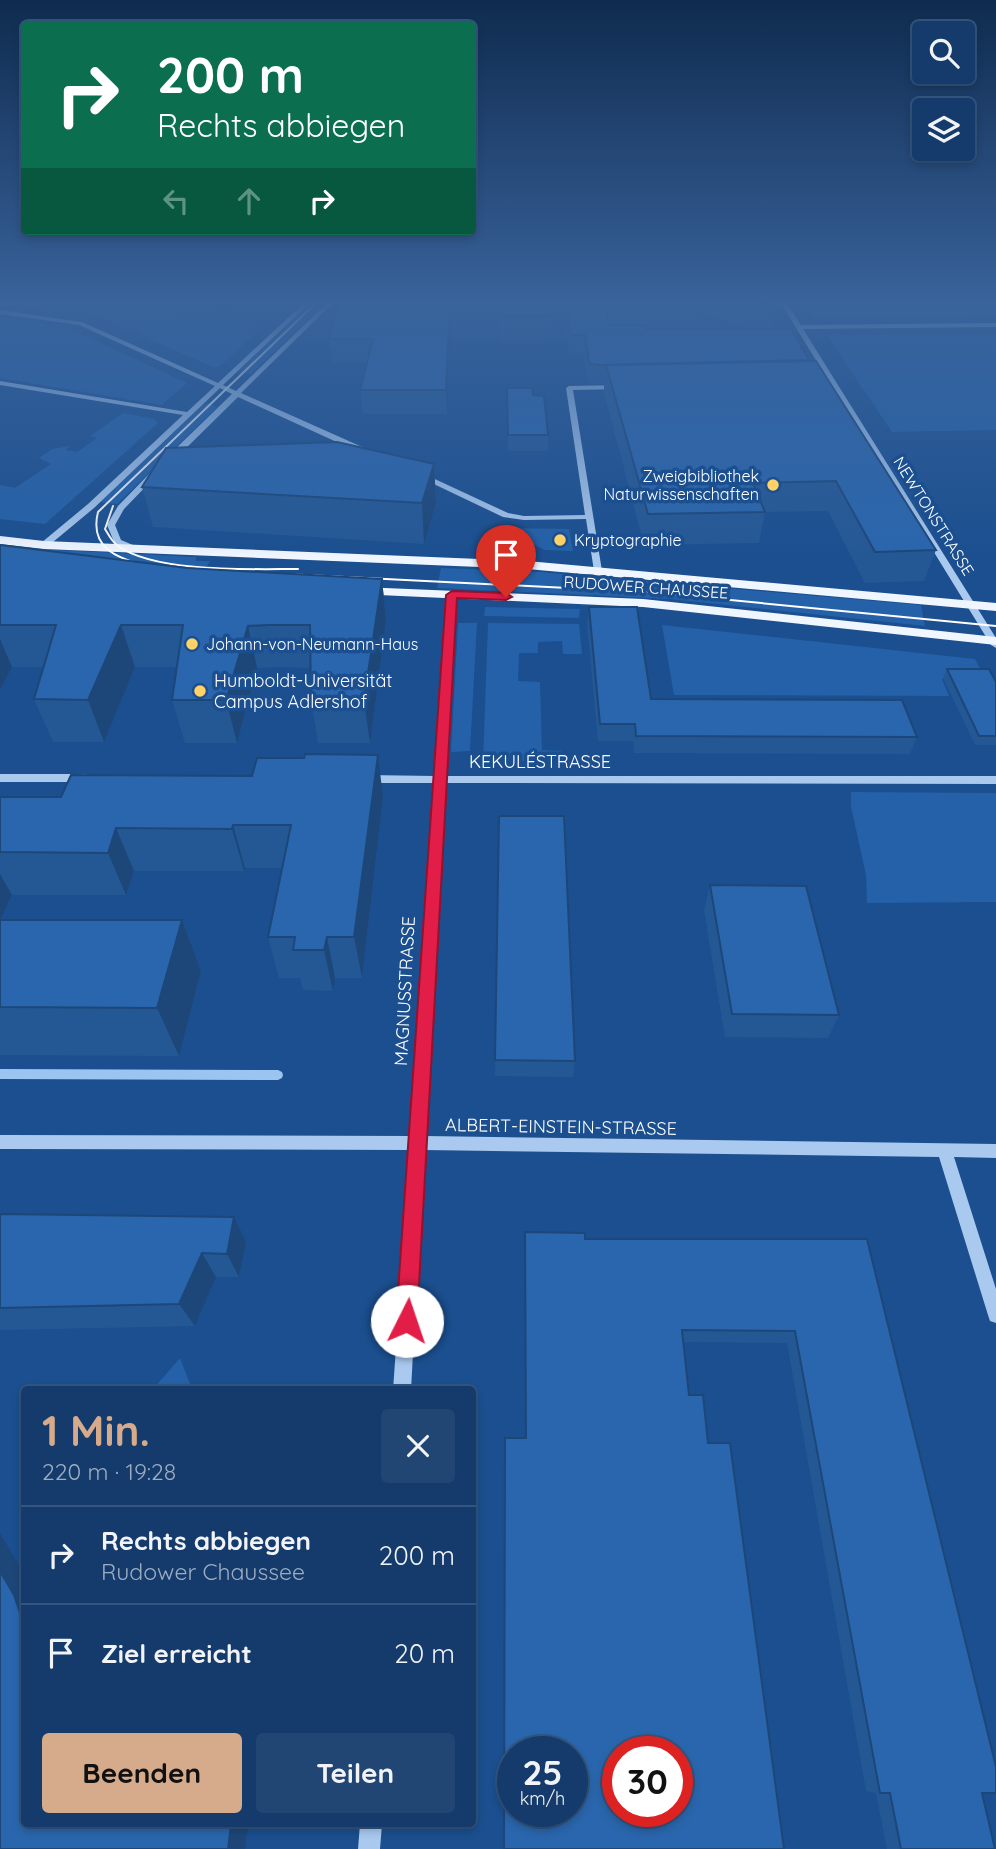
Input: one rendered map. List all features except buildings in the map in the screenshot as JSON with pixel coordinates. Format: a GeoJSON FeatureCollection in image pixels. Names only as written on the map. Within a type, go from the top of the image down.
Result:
{"type":"FeatureCollection","features":[{"type":"Feature","properties":{"kind":"main road","name":"RUDOWER CHAUSSEE"},"geometry":{"type":"LineString","coordinates":[[0,540],[44,545],[598,571],[996,607]]}},
{"type":"Feature","properties":{"kind":"main road","name":"RUDOWER CHAUSSEE"},"geometry":{"type":"LineString","coordinates":[[347,590],[656,604],[995,642]]}},
{"type":"Feature","properties":{"kind":"street"},"geometry":{"type":"LineString","coordinates":[[20,386],[188,414]]}},
{"type":"Feature","properties":{"kind":"street"},"geometry":{"type":"LineString","coordinates":[[44,545],[72,523],[219,386]]}},
{"type":"Feature","properties":{"kind":"street"},"geometry":{"type":"LineString","coordinates":[[220,386],[370,453]]}},
{"type":"Feature","properties":{"kind":"street"},"geometry":{"type":"LineString","coordinates":[[169,460],[245,386]]}},
{"type":"Feature","properties":{"kind":"street","name":"NEWTONSTRASSE"},"geometry":{"type":"LineString","coordinates":[[837,386],[995,642]]}},
{"type":"Feature","properties":{"kind":"street"},"geometry":{"type":"LineString","coordinates":[[598,571],[569,388],[624,387]]}},
{"type":"Feature","properties":{"kind":"street"},"geometry":{"type":"LineString","coordinates":[[139,549],[118,542],[112,533],[111,522],[125,502],[160,468]]}},
{"type":"Feature","properties":{"kind":"street"},"geometry":{"type":"LineString","coordinates":[[407,470],[506,514],[524,518],[590,517]]}},
{"type":"Feature","properties":{"kind":"street","name":"MAGNUSSTRASSE"},"geometry":{"type":"LineString","coordinates":[[402,1386],[452,595]]}},
{"type":"Feature","properties":{"kind":"street"},"geometry":{"type":"LineString","coordinates":[[0,778],[96,778]]}},
{"type":"Feature","properties":{"kind":"street","name":"KEKULÉSTRASSE"},"geometry":{"type":"LineString","coordinates":[[359,779],[996,780]]}},
{"type":"Feature","properties":{"kind":"street","name":"ALBERT-EINSTEIN-STRASSE"},"geometry":{"type":"LineString","coordinates":[[0,1142],[419,1143],[996,1151]]}},
{"type":"Feature","properties":{"kind":"street"},"geometry":{"type":"LineString","coordinates":[[945,1151],[996,1315]]}},
{"type":"Feature","properties":{"kind":"street"},"geometry":{"type":"LineString","coordinates":[[369,1849],[371,1827]]}},
{"type":"Feature","properties":{"kind":"shaded area"},"geometry":{"type":"Polygon","coordinates":[[[50,386],[183,386],[162,405],[50,386]]]}},
{"type":"Feature","properties":{"kind":"shaded area"},"geometry":{"type":"Polygon","coordinates":[[[861,386],[996,386],[996,430],[892,432],[861,386]]]}},
{"type":"Feature","properties":{"kind":"shaded area"},"geometry":{"type":"Polygon","coordinates":[[[204,404],[217,407],[117,504],[100,502],[204,404]]]}},
{"type":"Feature","properties":{"kind":"shaded area"},"geometry":{"type":"Polygon","coordinates":[[[123,413],[154,419],[158,423],[45,524],[0,519],[0,485],[15,488],[51,464],[39,458],[52,449],[70,446],[66,450],[77,452],[97,438],[90,436],[123,413]]]}},
{"type":"Feature","properties":{"kind":"shaded area"},"geometry":{"type":"Polygon","coordinates":[[[501,528],[569,529],[573,551],[545,550],[501,528]]]}},
{"type":"Feature","properties":{"kind":"shaded area"},"geometry":{"type":"Polygon","coordinates":[[[17,548],[196,557],[196,561],[210,561],[201,577],[17,548]]]}},
{"type":"Feature","properties":{"kind":"shaded area"},"geometry":{"type":"Polygon","coordinates":[[[441,568],[540,572],[921,605],[925,626],[670,599],[437,588],[441,568]]]}},
{"type":"Feature","properties":{"kind":"shaded area"},"geometry":{"type":"Polygon","coordinates":[[[485,607],[580,609],[579,618],[484,616],[485,607]]]}},
{"type":"Feature","properties":{"kind":"shaded area"},"geometry":{"type":"Polygon","coordinates":[[[458,623],[477,623],[470,751],[451,752],[458,623]]]}},
{"type":"Feature","properties":{"kind":"shaded area"},"geometry":{"type":"Polygon","coordinates":[[[488,623],[579,624],[582,654],[563,654],[562,641],[538,642],[538,653],[519,653],[518,681],[540,682],[542,750],[562,751],[563,761],[483,761],[488,623]]]}},
{"type":"Feature","properties":{"kind":"shaded area"},"geometry":{"type":"Polygon","coordinates":[[[662,625],[975,659],[985,678],[942,679],[949,696],[674,695],[662,625]]]}},
{"type":"Feature","properties":{"kind":"shaded area"},"geometry":{"type":"Polygon","coordinates":[[[851,792],[996,793],[996,902],[867,903],[866,875],[851,807],[851,792]]]}},
{"type":"Feature","properties":{"kind":"shaded area"},"geometry":{"type":"Polygon","coordinates":[[[180,1358],[191,1386],[156,1386],[180,1358]]]}},
{"type":"Feature","properties":{"kind":"waterway"},"geometry":{"type":"LineString","coordinates":[[0,1074],[278,1075]]}},
{"type":"Feature","properties":{"kind":"tram line"},"geometry":{"type":"LineString","coordinates":[[146,566],[108,550],[98,534],[98,512],[229,386]]}},
{"type":"Feature","properties":{"kind":"tram line"},"geometry":{"type":"LineString","coordinates":[[113,506],[105,529],[116,544],[135,555],[205,568],[298,569]]}},
{"type":"Feature","properties":{"kind":"tram line"},"geometry":{"type":"LineString","coordinates":[[286,574],[648,592],[996,626]]}},
{"type":"Feature","properties":{"kind":"place","name":"Zweigbibliothek Naturwissenschaften"},"geometry":{"type":"Point","coordinates":[773,485]}},
{"type":"Feature","properties":{"kind":"place","name":"Kryptographie"},"geometry":{"type":"Point","coordinates":[560,540]}},
{"type":"Feature","properties":{"kind":"place","name":"Johann-von-Neumann-Haus"},"geometry":{"type":"Point","coordinates":[192,644]}},
{"type":"Feature","properties":{"kind":"place","name":"Humboldt-Universität Campus Adlershof"},"geometry":{"type":"Point","coordinates":[200,691]}},
{"type":"Feature","properties":{"kind":"route"},"geometry":{"type":"LineString","coordinates":[[407,1321],[452,595],[506,597]]}}]}
